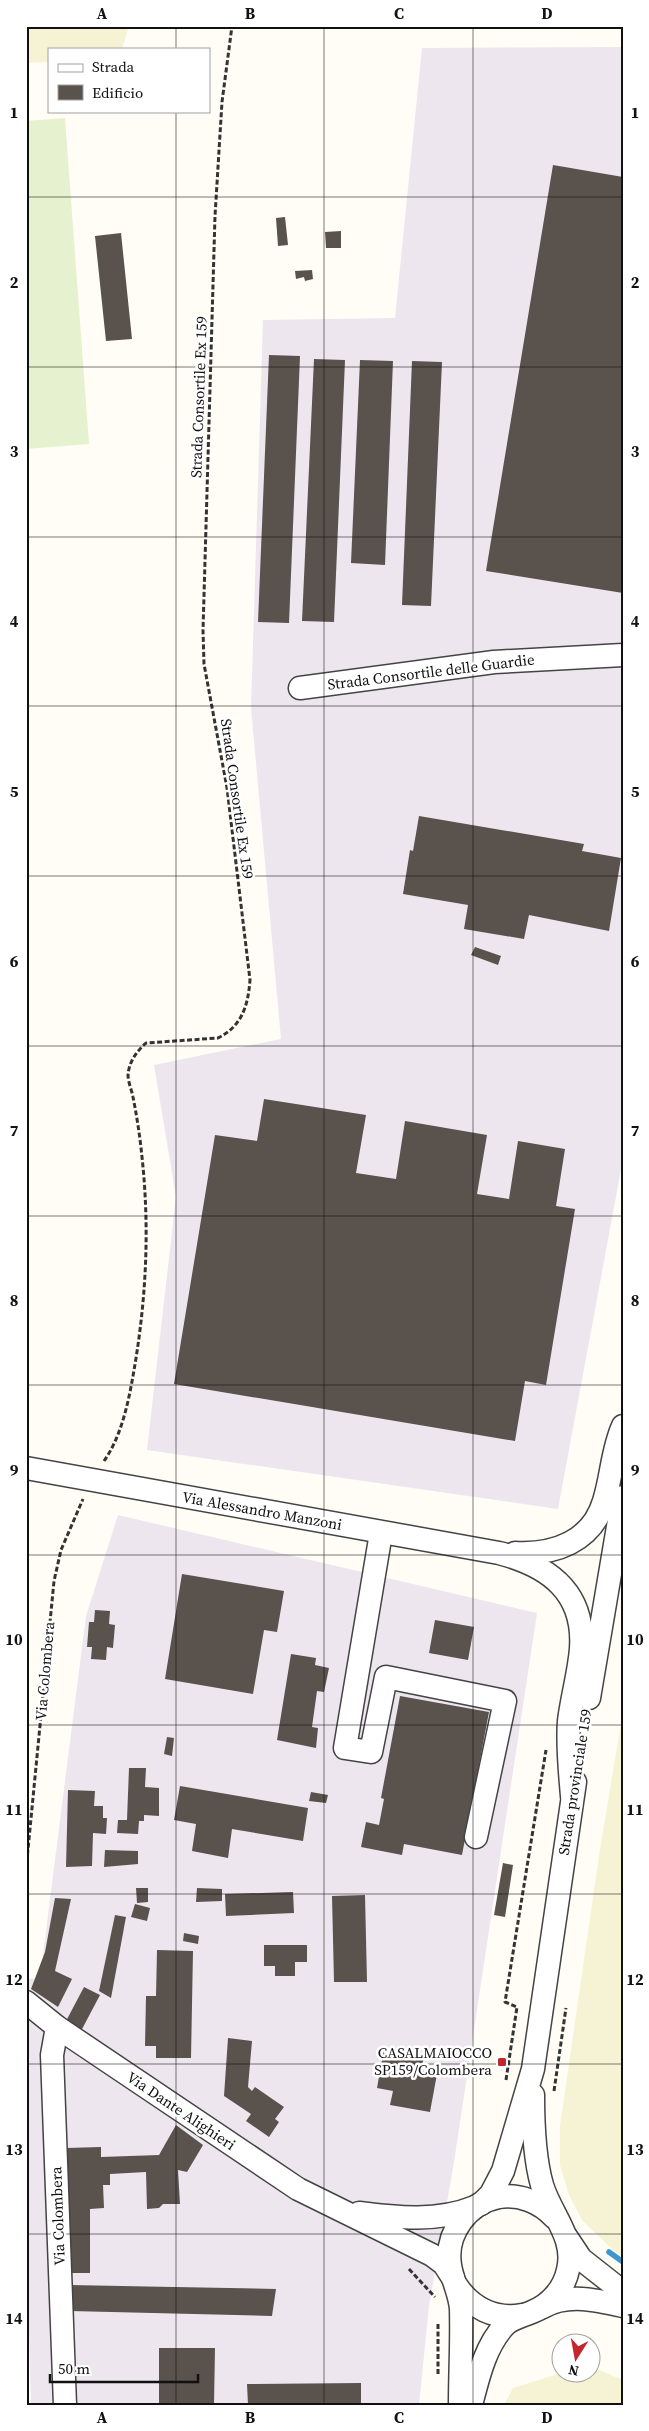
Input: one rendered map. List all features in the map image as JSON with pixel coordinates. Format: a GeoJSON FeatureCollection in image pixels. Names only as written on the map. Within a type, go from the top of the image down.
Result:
{"type":"FeatureCollection","features":[{"type":"Feature","properties":{"kind":"street","name":"Strada Consortile delle Guardie"},"geometry":{"type":"LineString","coordinates":[[300,688],[494,662],[623,655]]}},
{"type":"Feature","properties":{"kind":"street"},"geometry":{"type":"LineString","coordinates":[[499,1553],[524,1554],[552,1551],[564,1547],[586,1533],[604,1502],[616,1444],[623,1426]]}},
{"type":"Feature","properties":{"kind":"street","name":"Via Alessandro Manzoni"},"geometry":{"type":"LineString","coordinates":[[33,1469],[499,1553]]}},
{"type":"Feature","properties":{"kind":"street","name":"Strada provinciale 159"},"geometry":{"type":"LineString","coordinates":[[470,2405],[481,2370],[494,2340],[509,2321],[534,2311],[554,2297],[565,2280],[570,2260],[562,2230],[547,2200],[538,2163],[533,2111],[533,2069],[572,1796],[623,1497]]}},
{"type":"Feature","properties":{"kind":"street"},"geometry":{"type":"LineString","coordinates":[[381,1533],[345,1748],[371,1752],[386,1678],[505,1701],[476,1837]]}},
{"type":"Feature","properties":{"kind":"street"},"geometry":{"type":"LineString","coordinates":[[499,1553],[532,1563],[556,1579],[571,1600],[580,1624],[581,1651],[568,1734],[572,1796]]}},
{"type":"Feature","properties":{"kind":"street","name":"Via Dante Alighieri"},"geometry":{"type":"LineString","coordinates":[[26,2002],[57,2027],[290,2183],[432,2255],[444,2264],[454,2280]]}},
{"type":"Feature","properties":{"kind":"street","name":"Via Colombera"},"geometry":{"type":"LineString","coordinates":[[57,2027],[52,2054],[65,2405]]}},
{"type":"Feature","properties":{"kind":"street","name":"Strada provinciale 159"},"geometry":{"type":"LineString","coordinates":[[460,2405],[461,2315],[460,2299],[449,2256],[452,2237],[463,2218],[491,2194],[503,2171],[533,2069]]}},
{"type":"Feature","properties":{"kind":"street","name":"Strada provinciale 159"},"geometry":{"type":"LineString","coordinates":[[479,2205],[500,2197],[521,2198],[542,2206],[562,2230]]}},
{"type":"Feature","properties":{"kind":"street","name":"Via Dante Alighieri"},"geometry":{"type":"LineString","coordinates":[[341,2210],[420,2218],[452,2215],[479,2205]]}},
{"type":"Feature","properties":{"kind":"street"},"geometry":{"type":"LineString","coordinates":[[562,2230],[581,2259],[623,2292]]}},
{"type":"Feature","properties":{"kind":"street"},"geometry":{"type":"LineString","coordinates":[[454,2280],[467,2299],[485,2311],[506,2316],[534,2311],[552,2302],[575,2299],[623,2306]]}},
{"type":"Feature","properties":{"kind":"path","name":"Strada Consortile Ex 159"},"geometry":{"type":"LineString","coordinates":[[85,1479],[108,1456],[120,1430],[141,1333],[146,1270],[146,1202],[140,1136],[128,1076],[132,1061],[138,1050],[146,1044],[218,1038],[238,1023],[249,998],[250,980],[227,788],[204,664],[203,630],[215,216],[222,102],[232,26]]}},
{"type":"Feature","properties":{"kind":"path","name":"Via Colombera"},"geometry":{"type":"LineString","coordinates":[[26,1870],[54,1581],[61,1550],[85,1479]]}},
{"type":"Feature","properties":{"kind":"path"},"geometry":{"type":"LineString","coordinates":[[506,2084],[516,2007],[506,2002],[546,1746]]}},
{"type":"Feature","properties":{"kind":"path"},"geometry":{"type":"LineString","coordinates":[[552,2100],[566,2008]]}},
{"type":"Feature","properties":{"kind":"path"},"geometry":{"type":"LineString","coordinates":[[402,2262],[430,2289],[437,2301]]}},
{"type":"Feature","properties":{"kind":"path"},"geometry":{"type":"LineString","coordinates":[[438,2380],[439,2315]]}},
{"type":"Feature","properties":{"kind":"shaded area"},"geometry":{"type":"Polygon","coordinates":[[[26,26],[129,26],[122,48],[48,48],[48,62],[26,63],[26,26]]]}},
{"type":"Feature","properties":{"kind":"shaded area"},"geometry":{"type":"Polygon","coordinates":[[[623,47],[623,1159],[558,1509],[147,1450],[176,1197],[154,1065],[281,1039],[251,708],[263,320],[395,318],[422,48],[623,47]]]}},
{"type":"Feature","properties":{"kind":"shaded area"},"geometry":{"type":"Polygon","coordinates":[[[118,1515],[537,1613],[454,2162],[429,2306],[419,2405],[31,2405],[29,2334],[26,2334],[26,1979],[40,1978],[86,1616],[118,1515]]]}},
{"type":"Feature","properties":{"kind":"shaded area"},"geometry":{"type":"Polygon","coordinates":[[[623,1711],[623,2256],[613,2250],[582,2220],[569,2195],[560,2165],[560,2126],[599,1856],[623,1711]]]}},
{"type":"Feature","properties":{"kind":"shaded area"},"geometry":{"type":"Polygon","coordinates":[[[602,2371],[623,2380],[623,2405],[504,2405],[513,2388],[552,2376],[552,2384],[602,2384],[602,2371]]]}},
{"type":"Feature","properties":{"kind":"green space"},"geometry":{"type":"Polygon","coordinates":[[[65,118],[89,444],[26,449],[26,121],[65,118]]]}},
{"type":"Feature","properties":{"kind":"building"},"geometry":{"type":"Polygon","coordinates":[[[553,165],[623,177],[623,593],[486,571],[553,165]]]}},
{"type":"Feature","properties":{"kind":"building"},"geometry":{"type":"Polygon","coordinates":[[[285,217],[288,245],[278,246],[276,218],[285,217]]]}},
{"type":"Feature","properties":{"kind":"building"},"geometry":{"type":"Polygon","coordinates":[[[341,231],[341,248],[326,248],[325,232],[341,231]]]}},
{"type":"Feature","properties":{"kind":"building"},"geometry":{"type":"Polygon","coordinates":[[[121,233],[132,339],[106,341],[95,236],[121,233]]]}},
{"type":"Feature","properties":{"kind":"building"},"geometry":{"type":"Polygon","coordinates":[[[312,270],[313,279],[305,281],[304,277],[296,279],[295,271],[312,270]]]}},
{"type":"Feature","properties":{"kind":"building"},"geometry":{"type":"Polygon","coordinates":[[[269,355],[300,356],[289,623],[258,622],[269,355]]]}},
{"type":"Feature","properties":{"kind":"building"},"geometry":{"type":"Polygon","coordinates":[[[314,359],[345,360],[334,622],[302,621],[314,359]]]}},
{"type":"Feature","properties":{"kind":"building"},"geometry":{"type":"Polygon","coordinates":[[[360,360],[393,361],[385,565],[351,563],[360,360]]]}},
{"type":"Feature","properties":{"kind":"building"},"geometry":{"type":"Polygon","coordinates":[[[412,361],[442,362],[431,606],[402,605],[412,361]]]}},
{"type":"Feature","properties":{"kind":"building"},"geometry":{"type":"Polygon","coordinates":[[[419,816],[584,844],[582,851],[621,858],[609,931],[529,915],[524,939],[464,929],[468,905],[403,894],[410,850],[413,851],[419,816]]]}},
{"type":"Feature","properties":{"kind":"building"},"geometry":{"type":"Polygon","coordinates":[[[475,947],[501,956],[498,965],[471,955],[475,947]]]}},
{"type":"Feature","properties":{"kind":"building"},"geometry":{"type":"Polygon","coordinates":[[[264,1099],[366,1115],[356,1173],[396,1179],[405,1121],[487,1135],[477,1194],[509,1199],[518,1141],[565,1149],[556,1206],[575,1209],[546,1385],[525,1381],[515,1441],[174,1384],[215,1135],[257,1141],[264,1099]]]}},
{"type":"Feature","properties":{"kind":"building"},"geometry":{"type":"Polygon","coordinates":[[[182,1574],[284,1591],[277,1632],[264,1630],[253,1694],[165,1679],[182,1574]]]}},
{"type":"Feature","properties":{"kind":"building"},"geometry":{"type":"Polygon","coordinates":[[[95,1610],[110,1611],[109,1624],[115,1625],[113,1648],[107,1647],[106,1660],[91,1659],[92,1647],[87,1647],[89,1622],[94,1622],[95,1610]]]}},
{"type":"Feature","properties":{"kind":"building"},"geometry":{"type":"Polygon","coordinates":[[[435,1620],[474,1627],[468,1660],[429,1653],[435,1620]]]}},
{"type":"Feature","properties":{"kind":"building"},"geometry":{"type":"Polygon","coordinates":[[[291,1654],[316,1658],[315,1665],[329,1668],[324,1692],[317,1691],[312,1727],[318,1728],[316,1748],[277,1740],[291,1654]]]}},
{"type":"Feature","properties":{"kind":"building"},"geometry":{"type":"Polygon","coordinates":[[[400,1696],[489,1712],[462,1855],[404,1844],[402,1855],[361,1847],[366,1822],[379,1825],[384,1799],[381,1798],[400,1696]]]}},
{"type":"Feature","properties":{"kind":"building"},"geometry":{"type":"Polygon","coordinates":[[[167,1737],[174,1738],[172,1756],[164,1754],[167,1737]]]}},
{"type":"Feature","properties":{"kind":"building"},"geometry":{"type":"Polygon","coordinates":[[[129,1768],[146,1768],[145,1787],[159,1788],[159,1816],[144,1815],[144,1821],[139,1821],[138,1834],[117,1833],[118,1820],[127,1820],[129,1768]]]}},
{"type":"Feature","properties":{"kind":"building"},"geometry":{"type":"Polygon","coordinates":[[[180,1786],[308,1808],[303,1841],[232,1829],[228,1858],[192,1851],[196,1824],[174,1820],[180,1786]]]}},
{"type":"Feature","properties":{"kind":"building"},"geometry":{"type":"Polygon","coordinates":[[[68,1790],[95,1791],[94,1806],[103,1806],[103,1818],[107,1818],[106,1834],[93,1833],[92,1866],[66,1867],[68,1790]]]}},
{"type":"Feature","properties":{"kind":"building"},"geometry":{"type":"Polygon","coordinates":[[[311,1792],[328,1795],[326,1803],[309,1801],[311,1792]]]}},
{"type":"Feature","properties":{"kind":"building"},"geometry":{"type":"Polygon","coordinates":[[[105,1850],[138,1851],[138,1864],[104,1867],[105,1850]]]}},
{"type":"Feature","properties":{"kind":"building"},"geometry":{"type":"Polygon","coordinates":[[[503,1863],[513,1865],[505,1917],[494,1915],[503,1863]]]}},
{"type":"Feature","properties":{"kind":"building"},"geometry":{"type":"Polygon","coordinates":[[[136,1888],[148,1888],[148,1902],[137,1903],[136,1888]]]}},
{"type":"Feature","properties":{"kind":"building"},"geometry":{"type":"Polygon","coordinates":[[[197,1888],[222,1889],[222,1901],[196,1902],[197,1888]]]}},
{"type":"Feature","properties":{"kind":"building"},"geometry":{"type":"Polygon","coordinates":[[[293,1892],[294,1913],[226,1916],[225,1894],[293,1892]]]}},
{"type":"Feature","properties":{"kind":"building"},"geometry":{"type":"Polygon","coordinates":[[[365,1895],[367,1982],[334,1982],[332,1896],[365,1895]]]}},
{"type":"Feature","properties":{"kind":"building"},"geometry":{"type":"Polygon","coordinates":[[[55,1898],[71,1899],[55,1971],[72,1979],[58,2007],[31,1989],[45,1952],[55,1898]]]}},
{"type":"Feature","properties":{"kind":"building"},"geometry":{"type":"Polygon","coordinates":[[[135,1904],[150,1908],[147,1921],[131,1917],[135,1904]]]}},
{"type":"Feature","properties":{"kind":"building"},"geometry":{"type":"Polygon","coordinates":[[[115,1915],[126,1917],[111,1998],[99,1991],[115,1915]]]}},
{"type":"Feature","properties":{"kind":"building"},"geometry":{"type":"Polygon","coordinates":[[[184,1933],[199,1936],[198,1944],[183,1941],[184,1933]]]}},
{"type":"Feature","properties":{"kind":"building"},"geometry":{"type":"Polygon","coordinates":[[[264,1945],[307,1945],[307,1962],[295,1962],[295,1976],[275,1976],[275,1966],[264,1966],[264,1945]]]}},
{"type":"Feature","properties":{"kind":"building"},"geometry":{"type":"Polygon","coordinates":[[[157,1950],[193,1951],[191,2058],[156,2058],[156,2046],[145,2046],[146,1996],[156,1996],[157,1950]]]}},
{"type":"Feature","properties":{"kind":"building"},"geometry":{"type":"Polygon","coordinates":[[[84,1987],[100,1995],[81,2031],[65,2023],[84,1987]]]}},
{"type":"Feature","properties":{"kind":"building"},"geometry":{"type":"Polygon","coordinates":[[[228,2038],[252,2041],[248,2087],[252,2091],[255,2087],[284,2107],[275,2119],[279,2122],[269,2137],[246,2121],[251,2114],[224,2096],[228,2038]]]}},
{"type":"Feature","properties":{"kind":"building"},"geometry":{"type":"Polygon","coordinates":[[[384,2049],[424,2057],[421,2071],[437,2074],[430,2112],[390,2105],[393,2091],[377,2088],[384,2049]]]}},
{"type":"Feature","properties":{"kind":"building"},"geometry":{"type":"Polygon","coordinates":[[[176,2125],[203,2145],[187,2172],[178,2170],[180,2204],[163,2204],[159,2208],[147,2209],[146,2172],[110,2174],[110,2185],[103,2185],[104,2208],[90,2209],[90,2273],[69,2273],[66,2148],[101,2147],[101,2157],[159,2155],[176,2125]]]}},
{"type":"Feature","properties":{"kind":"building"},"geometry":{"type":"Polygon","coordinates":[[[70,2285],[276,2289],[272,2316],[70,2311],[70,2285]]]}},
{"type":"Feature","properties":{"kind":"building"},"geometry":{"type":"Polygon","coordinates":[[[159,2348],[215,2348],[214,2405],[159,2405],[159,2348]]]}},
{"type":"Feature","properties":{"kind":"building"},"geometry":{"type":"Polygon","coordinates":[[[361,2383],[361,2405],[248,2405],[247,2384],[361,2383]]]}},
{"type":"Feature","properties":{"kind":"waterway"},"geometry":{"type":"LineString","coordinates":[[609,2252],[623,2262]]}},
{"type":"Feature","properties":{"kind":"place","name":"CASALMAIOCCO SP159/Colombera"},"geometry":{"type":"Point","coordinates":[502,2062]}}]}
